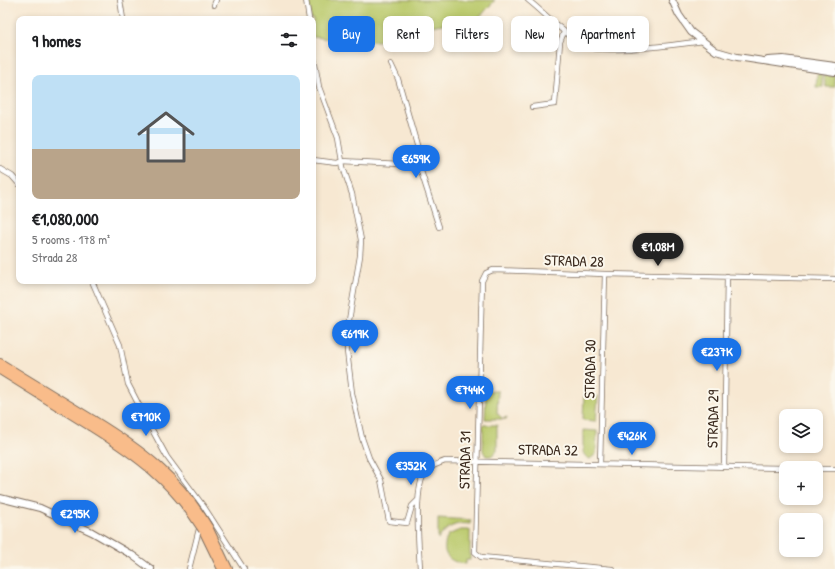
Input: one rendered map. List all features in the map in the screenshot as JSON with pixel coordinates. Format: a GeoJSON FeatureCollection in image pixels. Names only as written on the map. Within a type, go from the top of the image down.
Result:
{"type":"FeatureCollection","features":[{"type":"Feature","properties":{"kind":"highway"},"geometry":{"type":"LineString","coordinates":[[0,363],[91,423],[145,462],[177,493],[206,529],[228,569]]}},
{"type":"Feature","properties":{"kind":"highway"},"geometry":{"type":"LineString","coordinates":[[0,370],[91,423]]}},
{"type":"Feature","properties":{"kind":"highway"},"geometry":{"type":"LineString","coordinates":[[206,529],[222,569]]}},
{"type":"Feature","properties":{"kind":"street"},"geometry":{"type":"LineString","coordinates":[[120,0],[123,16]]}},
{"type":"Feature","properties":{"kind":"street"},"geometry":{"type":"LineString","coordinates":[[306,0],[309,16]]}},
{"type":"Feature","properties":{"kind":"street"},"geometry":{"type":"LineString","coordinates":[[528,0],[564,32],[586,47],[597,49],[658,46],[703,41]]}},
{"type":"Feature","properties":{"kind":"street"},"geometry":{"type":"LineString","coordinates":[[672,0],[679,15],[691,32],[716,50],[738,57],[835,72]]}},
{"type":"Feature","properties":{"kind":"street"},"geometry":{"type":"LineString","coordinates":[[532,107],[555,104],[560,42],[564,32]]}},
{"type":"Feature","properties":{"kind":"street"},"geometry":{"type":"LineString","coordinates":[[762,60],[784,59],[835,66]]}},
{"type":"Feature","properties":{"kind":"street"},"geometry":{"type":"LineString","coordinates":[[391,64],[398,79],[410,126],[419,152],[419,164],[439,227]]}},
{"type":"Feature","properties":{"kind":"street"},"geometry":{"type":"LineString","coordinates":[[316,70],[319,87],[338,138],[361,240],[360,256],[348,326],[346,351],[352,393],[362,438],[369,458],[381,480],[389,520],[392,522],[407,523],[412,506],[418,500]]}},
{"type":"Feature","properties":{"kind":"street"},"geometry":{"type":"LineString","coordinates":[[316,160],[337,163],[342,161],[419,164]]}},
{"type":"Feature","properties":{"kind":"street"},"geometry":{"type":"LineString","coordinates":[[0,169],[12,176],[16,181]]}},
{"type":"Feature","properties":{"kind":"street","name":"STRADA 28"},"geometry":{"type":"LineString","coordinates":[[486,273],[493,270],[833,280]]}},
{"type":"Feature","properties":{"kind":"street","name":"STRADA 31"},"geometry":{"type":"LineString","coordinates":[[486,273],[482,281],[475,552],[481,557],[612,569]]}},
{"type":"Feature","properties":{"kind":"street","name":"STRADA 30"},"geometry":{"type":"LineString","coordinates":[[600,464],[605,274]]}},
{"type":"Feature","properties":{"kind":"street","name":"STRADA 29"},"geometry":{"type":"LineString","coordinates":[[724,467],[727,276]]}},
{"type":"Feature","properties":{"kind":"street"},"geometry":{"type":"LineString","coordinates":[[93,284],[110,319],[120,345],[128,384],[167,457],[204,508],[244,569]]}},
{"type":"Feature","properties":{"kind":"street","name":"STRADA 32"},"geometry":{"type":"LineString","coordinates":[[418,500],[420,482],[426,471],[433,465],[445,461],[779,468]]}},
{"type":"Feature","properties":{"kind":"street"},"geometry":{"type":"LineString","coordinates":[[823,469],[835,469]]}},
{"type":"Feature","properties":{"kind":"street"},"geometry":{"type":"LineString","coordinates":[[0,498],[40,508],[92,532],[132,555],[150,569]]}},
{"type":"Feature","properties":{"kind":"street"},"geometry":{"type":"LineString","coordinates":[[418,500],[420,569]]}},
{"type":"Feature","properties":{"kind":"street"},"geometry":{"type":"LineString","coordinates":[[189,569],[204,508]]}},
{"type":"Feature","properties":{"kind":"green space"},"geometry":{"type":"Polygon","coordinates":[[[309,0],[495,0],[481,16],[442,16],[442,24],[434,26],[434,16],[383,16],[383,41],[375,41],[375,16],[328,16],[328,39],[316,37],[316,16],[311,16],[309,0]]]}},
{"type":"Feature","properties":{"kind":"green space"},"geometry":{"type":"Polygon","coordinates":[[[817,74],[821,74],[823,87],[816,87],[817,74]]]}},
{"type":"Feature","properties":{"kind":"green space"},"geometry":{"type":"Polygon","coordinates":[[[823,75],[835,76],[835,87],[826,87],[823,75]]]}},
{"type":"Feature","properties":{"kind":"green space"},"geometry":{"type":"Polygon","coordinates":[[[486,391],[498,391],[497,413],[503,419],[485,419],[486,391]]]}},
{"type":"Feature","properties":{"kind":"green space"},"geometry":{"type":"Polygon","coordinates":[[[584,396],[598,396],[596,421],[583,420],[584,396]]]}},
{"type":"Feature","properties":{"kind":"green space"},"geometry":{"type":"Polygon","coordinates":[[[483,425],[497,425],[497,451],[491,456],[486,456],[483,451],[483,425]]]}},
{"type":"Feature","properties":{"kind":"green space"},"geometry":{"type":"Polygon","coordinates":[[[583,430],[597,431],[596,454],[590,459],[583,453],[583,430]]]}},
{"type":"Feature","properties":{"kind":"green space"},"geometry":{"type":"Polygon","coordinates":[[[438,518],[471,520],[470,524],[460,524],[448,528],[438,539],[438,518]]]}},
{"type":"Feature","properties":{"kind":"green space"},"geometry":{"type":"Polygon","coordinates":[[[460,530],[470,530],[470,560],[466,560],[466,564],[450,559],[445,552],[448,535],[460,530]]]}}]}
